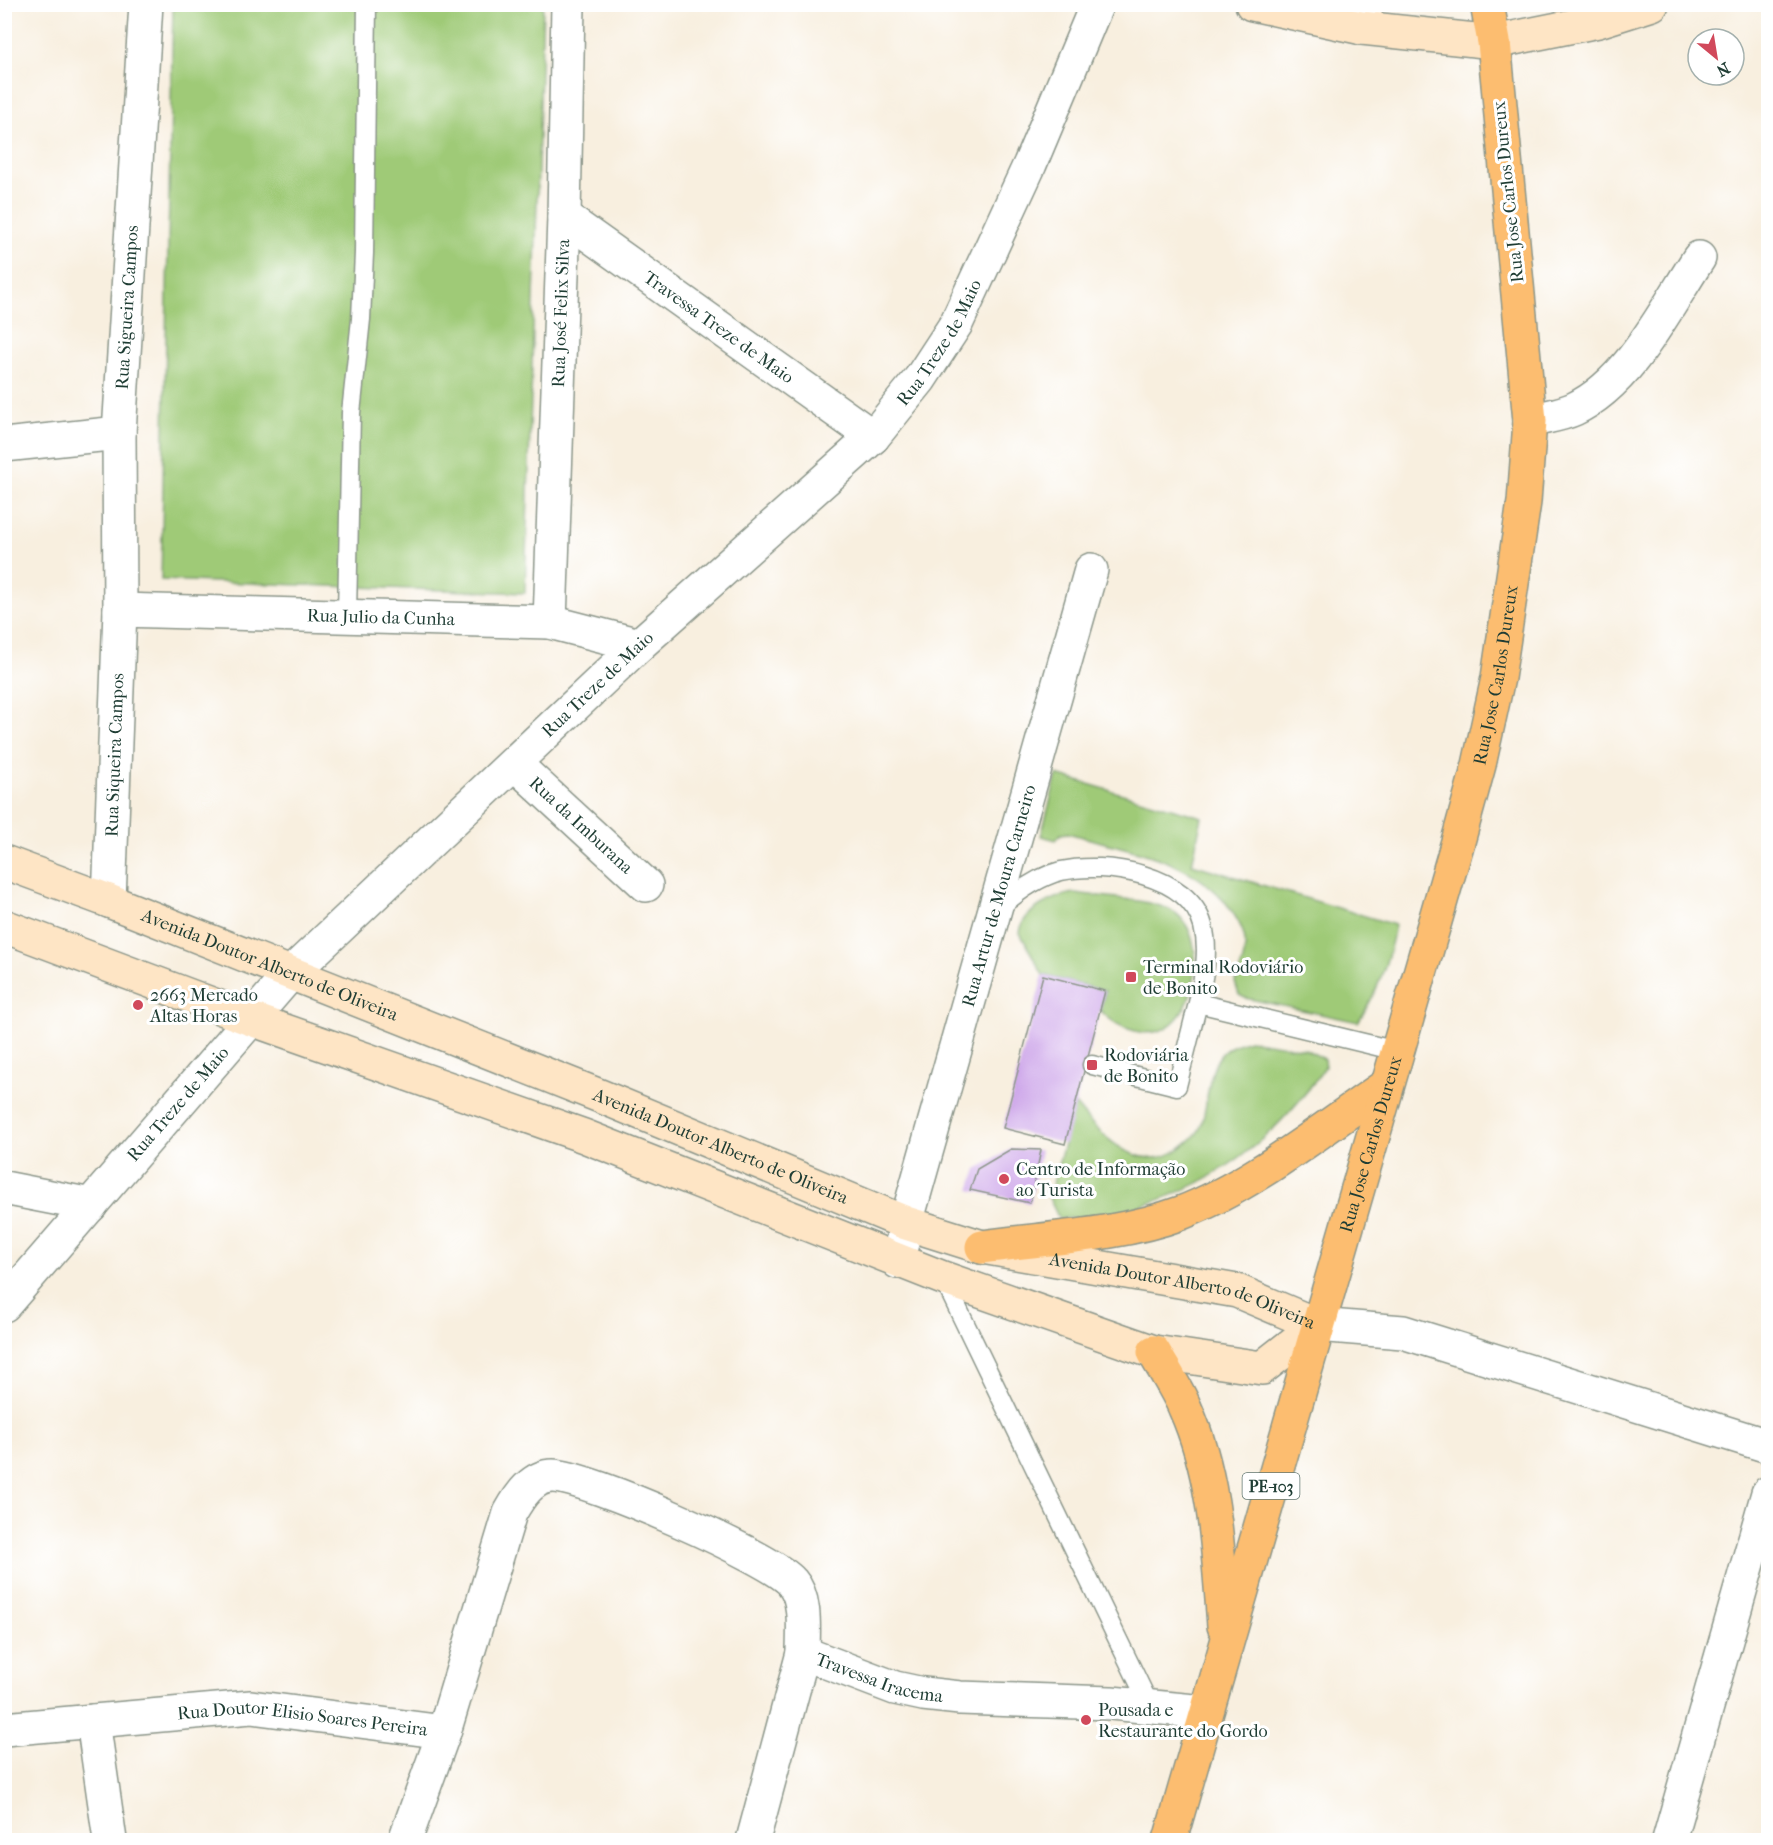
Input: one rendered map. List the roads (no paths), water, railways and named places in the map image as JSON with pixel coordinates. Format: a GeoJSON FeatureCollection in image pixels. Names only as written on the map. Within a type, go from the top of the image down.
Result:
{"type":"FeatureCollection","features":[{"type":"Feature","properties":{"kind":"main road","name":"Rua Jose Carlos Dureux"},"geometry":{"type":"LineString","coordinates":[[1317,1325],[1479,765],[1498,678],[1524,502],[1530,421],[1494,42],[1487,4]]}},
{"type":"Feature","properties":{"kind":"main road"},"geometry":{"type":"LineString","coordinates":[[982,1247],[1118,1229],[1179,1214],[1220,1196],[1387,1085]]}},
{"type":"Feature","properties":{"kind":"main road","name":"PE-103"},"geometry":{"type":"LineString","coordinates":[[1170,1840],[1317,1325]]}},
{"type":"Feature","properties":{"kind":"main road"},"geometry":{"type":"LineString","coordinates":[[1154,1352],[1185,1408],[1205,1465],[1216,1520],[1226,1648]]}},
{"type":"Feature","properties":{"kind":"street","name":"Rua Sigueira Campos"},"geometry":{"type":"LineString","coordinates":[[120,610],[119,433],[146,4]]}},
{"type":"Feature","properties":{"kind":"street","name":"Rua José Felix Silva"},"geometry":{"type":"LineString","coordinates":[[550,622],[564,217],[568,4]]}},
{"type":"Feature","properties":{"kind":"street","name":"Rua Treze de Maio"},"geometry":{"type":"LineString","coordinates":[[4,1305],[290,974],[639,645],[873,437],[920,379],[956,324],[1025,175],[1097,4]]}},
{"type":"Feature","properties":{"kind":"street"},"geometry":{"type":"LineString","coordinates":[[1252,4],[1364,16],[1494,42],[1598,21],[1652,4]]}},
{"type":"Feature","properties":{"kind":"street","name":"Travessa Treze de Maio"},"geometry":{"type":"LineString","coordinates":[[564,217],[873,437]]}},
{"type":"Feature","properties":{"kind":"street"},"geometry":{"type":"LineString","coordinates":[[1530,421],[1574,410],[1605,390],[1628,364],[1699,258]]}},
{"type":"Feature","properties":{"kind":"street"},"geometry":{"type":"LineString","coordinates":[[4,445],[119,433]]}},
{"type":"Feature","properties":{"kind":"street","name":"Rua Artur de Moura Carneiro"},"geometry":{"type":"LineString","coordinates":[[898,1262],[906,1223],[1091,570]]}},
{"type":"Feature","properties":{"kind":"street","name":"Rua Julio da Cunha"},"geometry":{"type":"LineString","coordinates":[[120,610],[550,622],[639,645]]}},
{"type":"Feature","properties":{"kind":"street","name":"Rua Siqueira Campos"},"geometry":{"type":"LineString","coordinates":[[109,901],[120,610]]}},
{"type":"Feature","properties":{"kind":"street","name":"Rua da Imburana"},"geometry":{"type":"LineString","coordinates":[[515,764],[646,885]]}},
{"type":"Feature","properties":{"kind":"street","name":"Avenida Doutor Alberto de Oliveira"},"geometry":{"type":"LineString","coordinates":[[4,862],[109,901],[600,1096],[906,1223],[982,1247],[1237,1291],[1317,1325],[1262,1368],[1154,1352],[898,1262],[584,1136],[251,1019],[4,926]]}},
{"type":"Feature","properties":{"kind":"street"},"geometry":{"type":"LineString","coordinates":[[584,1136],[600,1096]]}},
{"type":"Feature","properties":{"kind":"street"},"geometry":{"type":"LineString","coordinates":[[4,1188],[91,1205]]}},
{"type":"Feature","properties":{"kind":"street"},"geometry":{"type":"LineString","coordinates":[[1317,1325],[1403,1332],[1768,1446]]}},
{"type":"Feature","properties":{"kind":"street","name":"Travessa Iracema"},"geometry":{"type":"LineString","coordinates":[[500,1546],[510,1513],[520,1496],[534,1482],[551,1476],[572,1479],[635,1502],[743,1549],[777,1568],[794,1584],[800,1604],[803,1653],[895,1688],[923,1694],[1150,1706],[1205,1712]]}},
{"type":"Feature","properties":{"kind":"street"},"geometry":{"type":"LineString","coordinates":[[1670,1840],[1768,1493]]}},
{"type":"Feature","properties":{"kind":"street","name":"Rua Doutor Elisio Soares Pereira"},"geometry":{"type":"LineString","coordinates":[[4,1729],[251,1707],[444,1732],[500,1546]]}},
{"type":"Feature","properties":{"kind":"street"},"geometry":{"type":"LineString","coordinates":[[753,1840],[803,1653]]}},
{"type":"Feature","properties":{"kind":"street"},"geometry":{"type":"LineString","coordinates":[[93,1721],[110,1840]]}},
{"type":"Feature","properties":{"kind":"street"},"geometry":{"type":"LineString","coordinates":[[405,1840],[444,1732]]}},
{"type":"Feature","properties":{"kind":"lane"},"geometry":{"type":"LineString","coordinates":[[347,616],[351,413],[362,292],[367,4]]}},
{"type":"Feature","properties":{"kind":"lane"},"geometry":{"type":"LineString","coordinates":[[995,910],[1028,885],[1061,872],[1095,867],[1124,869],[1151,878],[1176,891],[1192,906],[1203,924],[1206,966],[1177,1086],[1092,1065]]}},
{"type":"Feature","properties":{"kind":"lane"},"geometry":{"type":"LineString","coordinates":[[1198,1003],[1397,1051]]}},
{"type":"Feature","properties":{"kind":"lane"},"geometry":{"type":"LineString","coordinates":[[943,1278],[1150,1706]]}},
{"type":"Feature","properties":{"kind":"place","name":"Terminal Rodoviário de Bonito"},"geometry":{"type":"Point","coordinates":[1131,977]}},
{"type":"Feature","properties":{"kind":"place","name":"2663 Mercado Altas Horas"},"geometry":{"type":"Point","coordinates":[138,1005]}},
{"type":"Feature","properties":{"kind":"place","name":"Rodoviária de Bonito"},"geometry":{"type":"Point","coordinates":[1092,1065]}},
{"type":"Feature","properties":{"kind":"place","name":"Centro de Informação ao Turista"},"geometry":{"type":"Point","coordinates":[1004,1179]}},
{"type":"Feature","properties":{"kind":"place","name":"Pousada e Restaurante do Gordo"},"geometry":{"type":"Point","coordinates":[1086,1720]}}]}
